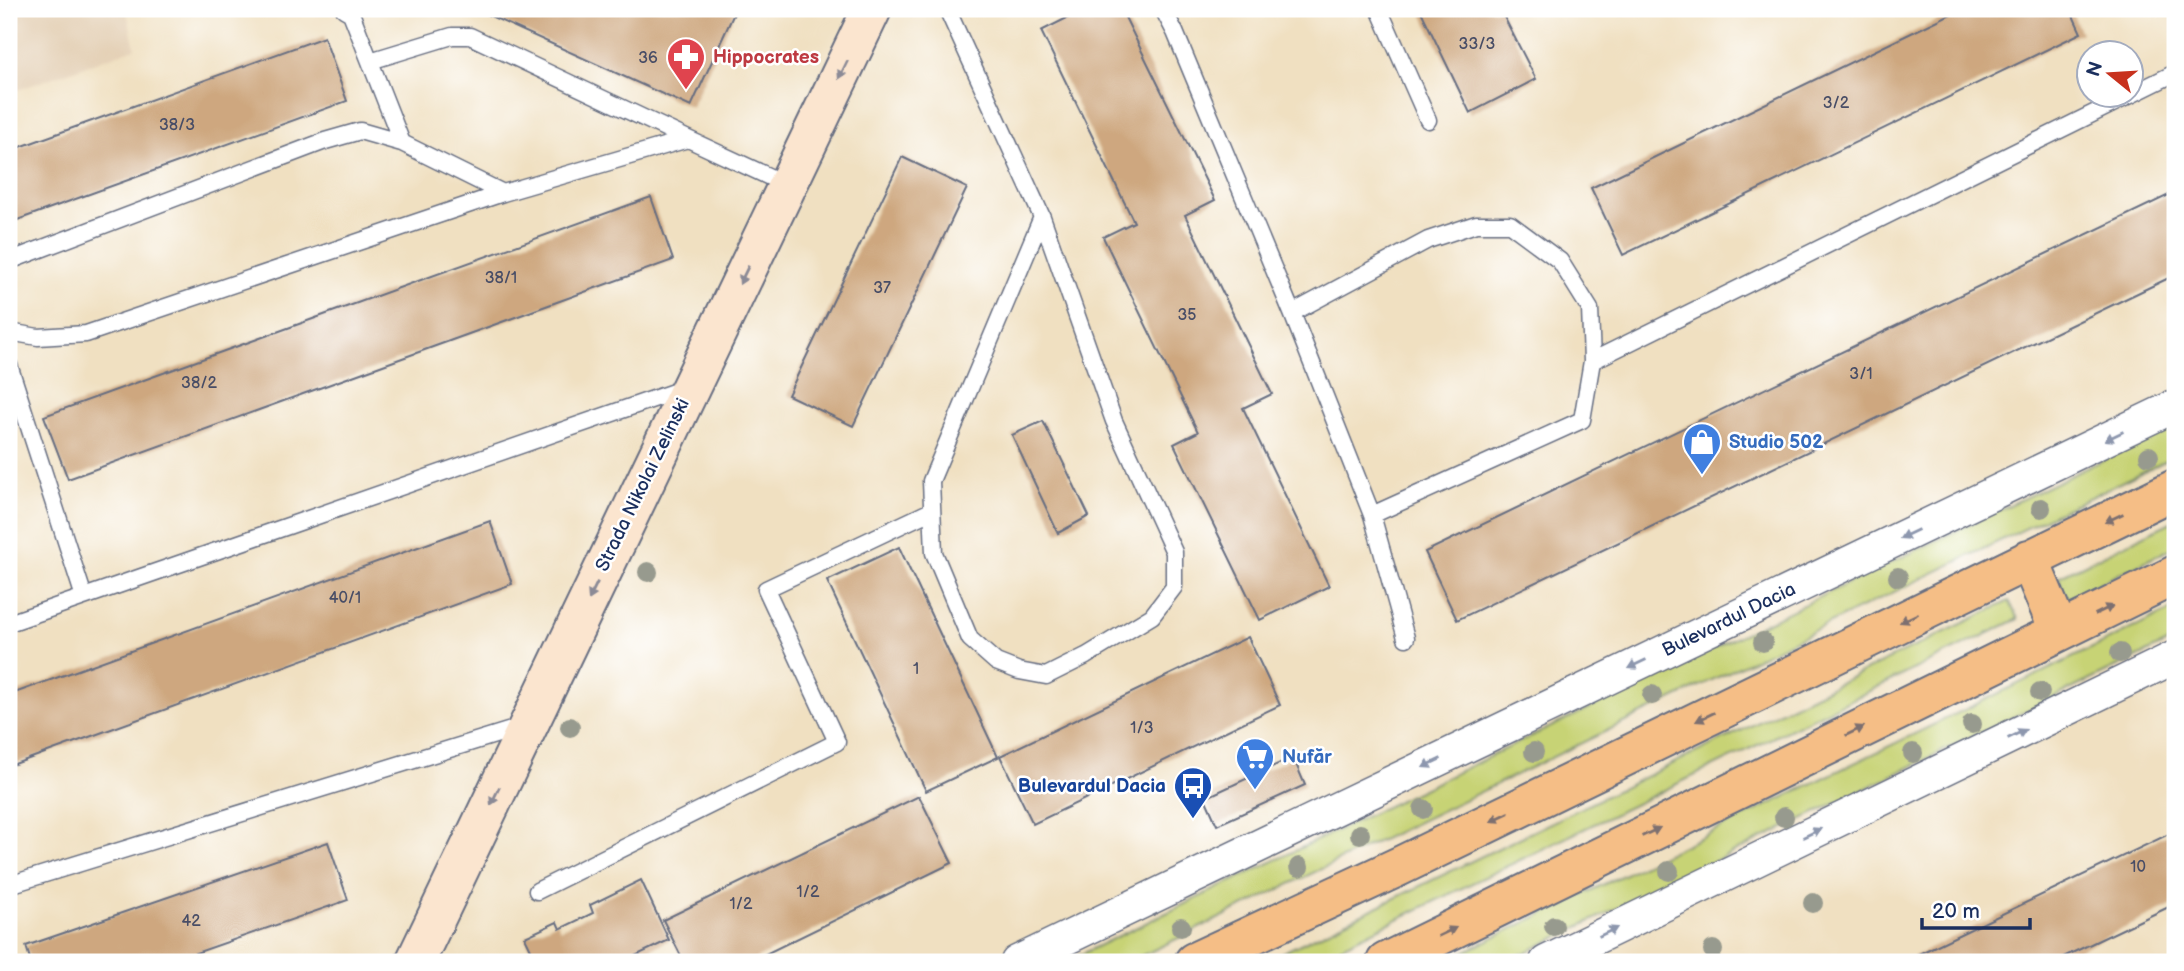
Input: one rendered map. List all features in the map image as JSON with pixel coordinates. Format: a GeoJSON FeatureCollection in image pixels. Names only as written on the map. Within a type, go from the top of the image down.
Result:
{"type":"FeatureCollection","features":[{"type":"Feature","properties":{"kind":"highway"},"geometry":{"type":"LineString","coordinates":[[1195,962],[1400,866],[2175,489]]}},
{"type":"Feature","properties":{"kind":"highway"},"geometry":{"type":"LineString","coordinates":[[2029,559],[2059,631]]}},
{"type":"Feature","properties":{"kind":"highway"},"geometry":{"type":"LineString","coordinates":[[1386,962],[2175,575]]}},
{"type":"Feature","properties":{"kind":"street","name":"Strada Nikolai Zelinski"},"geometry":{"type":"LineString","coordinates":[[415,962],[872,9]]}},
{"type":"Feature","properties":{"kind":"street","name":"Bulevardul Dacia"},"geometry":{"type":"LineString","coordinates":[[1017,962],[2175,406]]}},
{"type":"Feature","properties":{"kind":"street"},"geometry":{"type":"LineString","coordinates":[[1546,962],[2175,657]]}},
{"type":"Feature","properties":{"kind":"lane"},"geometry":{"type":"LineString","coordinates":[[344,9],[351,12],[402,143]]}},
{"type":"Feature","properties":{"kind":"lane"},"geometry":{"type":"LineString","coordinates":[[947,9],[1042,218],[1114,421],[1174,552],[1174,587],[1152,616],[1086,656],[1046,676],[1019,671],[996,662],[970,639],[934,553],[931,511],[931,481],[1042,218]]}},
{"type":"Feature","properties":{"kind":"lane"},"geometry":{"type":"LineString","coordinates":[[1163,9],[1292,313],[1372,515],[1406,638]]}},
{"type":"Feature","properties":{"kind":"lane"},"geometry":{"type":"LineString","coordinates":[[1379,9],[1428,120]]}},
{"type":"Feature","properties":{"kind":"lane"},"geometry":{"type":"LineString","coordinates":[[370,61],[452,36],[470,36],[788,185]]}},
{"type":"Feature","properties":{"kind":"lane"},"geometry":{"type":"LineString","coordinates":[[1592,361],[2175,73]]}},
{"type":"Feature","properties":{"kind":"lane"},"geometry":{"type":"LineString","coordinates":[[9,261],[325,141],[360,131],[402,143],[503,193]]}},
{"type":"Feature","properties":{"kind":"lane"},"geometry":{"type":"LineString","coordinates":[[9,332],[38,337],[86,334],[503,193],[688,139]]}},
{"type":"Feature","properties":{"kind":"lane"},"geometry":{"type":"LineString","coordinates":[[1292,313],[1428,240],[1476,224],[1510,224],[1560,261],[1590,309],[1592,361],[1582,419],[1372,515]]}},
{"type":"Feature","properties":{"kind":"lane"},"geometry":{"type":"LineString","coordinates":[[9,365],[84,597]]}},
{"type":"Feature","properties":{"kind":"lane"},"geometry":{"type":"LineString","coordinates":[[9,623],[691,387]]}},
{"type":"Feature","properties":{"kind":"lane"},"geometry":{"type":"LineString","coordinates":[[537,891],[837,742],[766,589],[931,511]]}},
{"type":"Feature","properties":{"kind":"lane"},"geometry":{"type":"LineString","coordinates":[[9,885],[529,724]]}},
{"type":"Feature","properties":{"kind":"lane"},"geometry":{"type":"LineString","coordinates":[[2170,962],[2175,960]]}},
{"type":"Feature","properties":{"kind":"shaded area"},"geometry":{"type":"Polygon","coordinates":[[[9,9],[126,9],[135,48],[9,93],[9,9]]]}},
{"type":"Feature","properties":{"kind":"green space"},"geometry":{"type":"Polygon","coordinates":[[[2175,425],[2175,456],[1129,962],[1065,962],[2175,425]]]}},
{"type":"Feature","properties":{"kind":"green space"},"geometry":{"type":"Polygon","coordinates":[[[2175,520],[2175,547],[2067,599],[2058,577],[2175,520]]]}},
{"type":"Feature","properties":{"kind":"green space"},"geometry":{"type":"Polygon","coordinates":[[[2009,601],[2018,619],[1309,962],[1263,962],[2009,601]]]}},
{"type":"Feature","properties":{"kind":"green space"},"geometry":{"type":"Polygon","coordinates":[[[2175,608],[2175,639],[1506,962],[1443,962],[2175,608]]]}},
{"type":"Feature","properties":{"kind":"building"},"geometry":{"type":"Polygon","coordinates":[[[475,9],[736,9],[691,107],[475,9]]]}},
{"type":"Feature","properties":{"kind":"building"},"geometry":{"type":"Polygon","coordinates":[[[1085,9],[1121,9],[1215,200],[1185,215],[1272,394],[1243,408],[1329,586],[1260,620],[1174,444],[1198,432],[1103,237],[1134,222],[1041,31],[1085,9]]]}},
{"type":"Feature","properties":{"kind":"building"},"geometry":{"type":"Polygon","coordinates":[[[1420,9],[1500,9],[1536,79],[1470,113],[1420,9]]]}},
{"type":"Feature","properties":{"kind":"building"},"geometry":{"type":"Polygon","coordinates":[[[1961,9],[2070,9],[2081,33],[1623,255],[1591,188],[1961,9]]]}},
{"type":"Feature","properties":{"kind":"building"},"geometry":{"type":"Polygon","coordinates":[[[324,37],[347,101],[9,223],[9,151],[324,37]]]}},
{"type":"Feature","properties":{"kind":"building"},"geometry":{"type":"Polygon","coordinates":[[[902,157],[967,188],[853,426],[788,395],[902,157]]]}},
{"type":"Feature","properties":{"kind":"building"},"geometry":{"type":"Polygon","coordinates":[[[2175,192],[2175,275],[1457,620],[1425,552],[2175,192]]]}},
{"type":"Feature","properties":{"kind":"building"},"geometry":{"type":"Polygon","coordinates":[[[651,197],[673,260],[68,479],[44,416],[651,197]]]}},
{"type":"Feature","properties":{"kind":"building"},"geometry":{"type":"Polygon","coordinates":[[[1043,421],[1089,516],[1058,533],[1012,435],[1043,421]]]}},
{"type":"Feature","properties":{"kind":"building"},"geometry":{"type":"Polygon","coordinates":[[[490,521],[512,584],[9,766],[9,695],[490,521]]]}},
{"type":"Feature","properties":{"kind":"building"},"geometry":{"type":"Polygon","coordinates":[[[899,547],[998,757],[926,791],[827,581],[899,547]]]}},
{"type":"Feature","properties":{"kind":"building"},"geometry":{"type":"Polygon","coordinates":[[[1248,637],[1280,705],[1033,824],[1000,756],[1248,637]]]}},
{"type":"Feature","properties":{"kind":"building","name":"Nufăr"},"geometry":{"type":"Polygon","coordinates":[[[1293,757],[1305,785],[1217,825],[1205,798],[1293,757]]]}},
{"type":"Feature","properties":{"kind":"building"},"geometry":{"type":"Polygon","coordinates":[[[919,796],[952,863],[749,962],[684,962],[663,920],[919,796]]]}},
{"type":"Feature","properties":{"kind":"building"},"geometry":{"type":"Polygon","coordinates":[[[2175,831],[2175,904],[2053,962],[1902,962],[2175,831]]]}},
{"type":"Feature","properties":{"kind":"building"},"geometry":{"type":"Polygon","coordinates":[[[328,842],[348,900],[170,962],[31,962],[26,946],[328,842]]]}},
{"type":"Feature","properties":{"kind":"building"},"geometry":{"type":"Polygon","coordinates":[[[641,880],[669,940],[635,956],[637,962],[537,962],[525,937],[557,922],[560,929],[593,913],[590,905],[641,880]]]}},
{"type":"Feature","properties":{"kind":"place","name":"Hippocrates"},"geometry":{"type":"Point","coordinates":[686,91]}},
{"type":"Feature","properties":{"kind":"place","name":"Studio 502"},"geometry":{"type":"Point","coordinates":[1702,476]}},
{"type":"Feature","properties":{"kind":"place","name":"Nufăr"},"geometry":{"type":"Point","coordinates":[1255,791]}},
{"type":"Feature","properties":{"kind":"place","name":"Bulevardul Dacia"},"geometry":{"type":"Point","coordinates":[1193,820]}}]}
